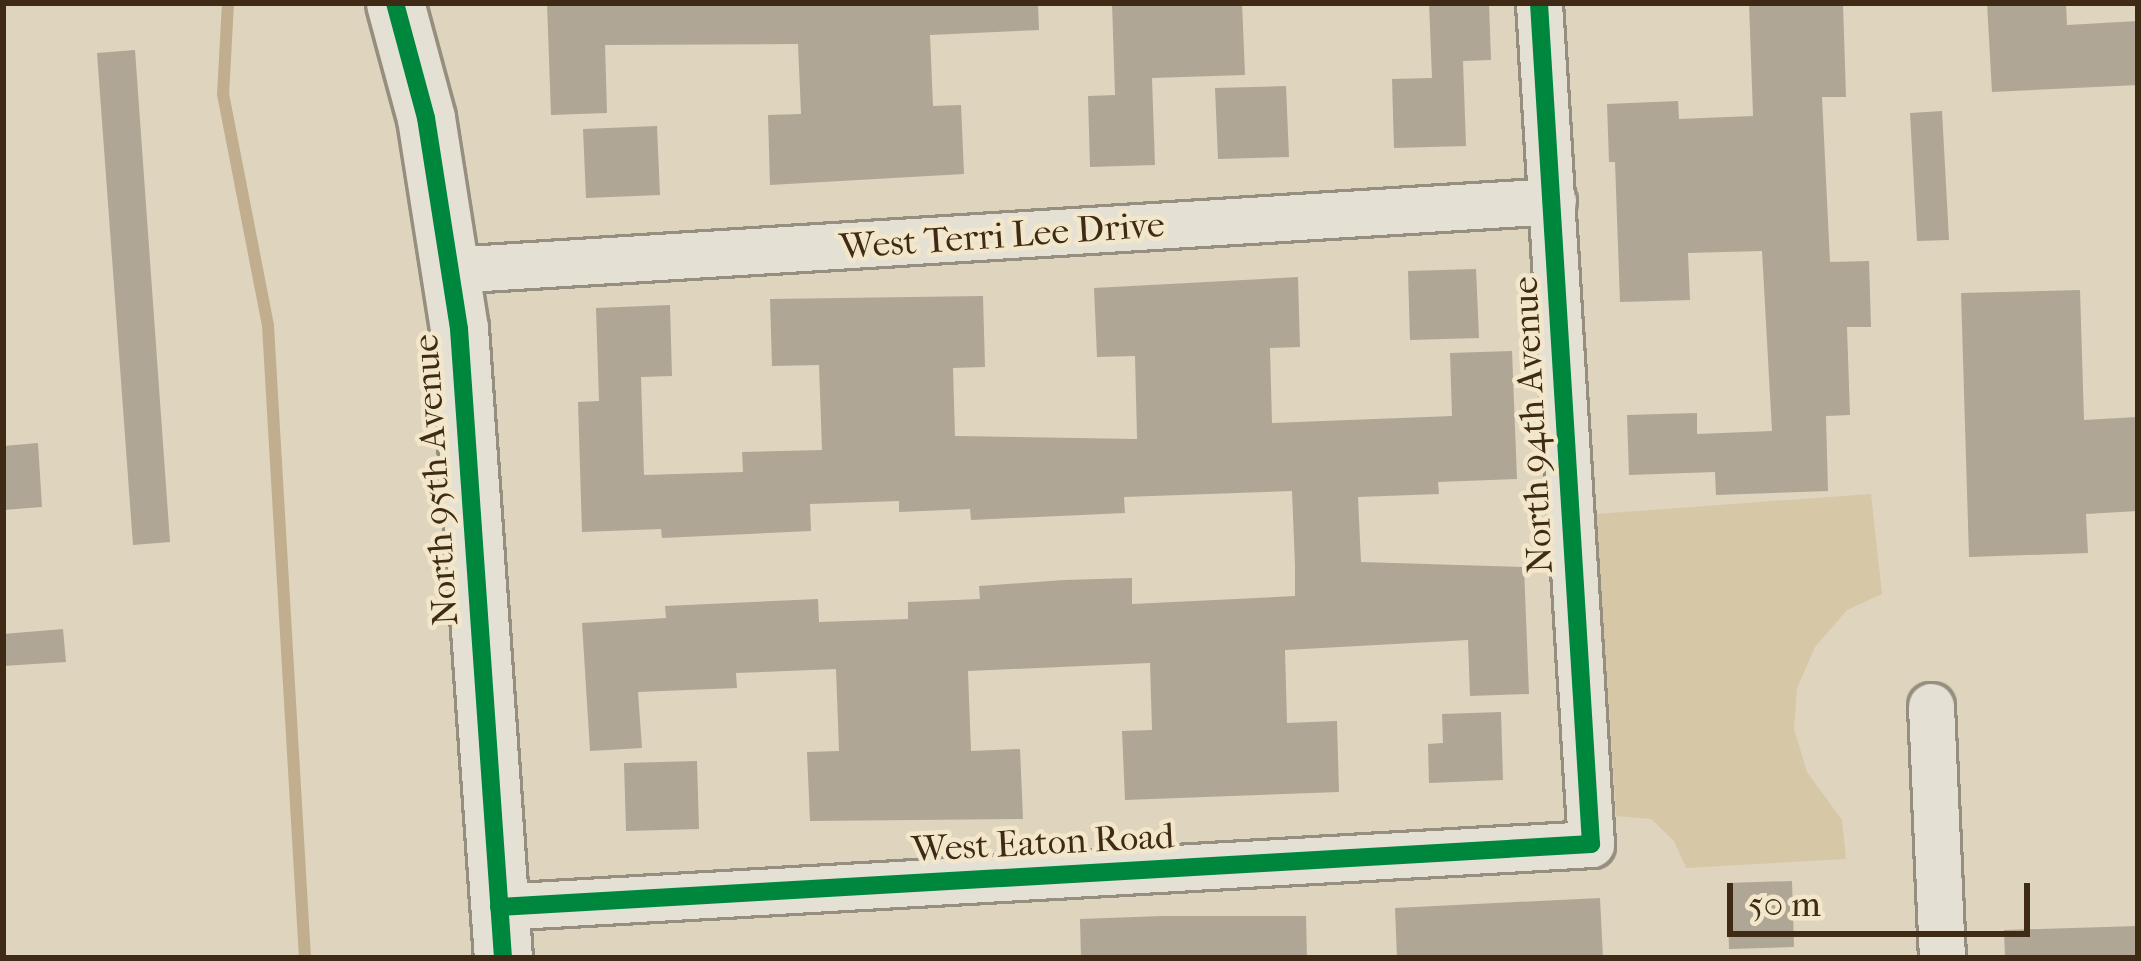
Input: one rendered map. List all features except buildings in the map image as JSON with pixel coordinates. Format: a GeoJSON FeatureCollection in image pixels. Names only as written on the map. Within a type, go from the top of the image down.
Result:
{"type":"FeatureCollection","features":[{"type":"Feature","properties":{"kind":"street","name":"North 95th Avenue"},"geometry":{"type":"LineString","coordinates":[[394,3],[426,118],[452,269],[501,933]]}},
{"type":"Feature","properties":{"kind":"street","name":"North 94th Avenue"},"geometry":{"type":"LineString","coordinates":[[1539,3],[1591,844]]}},
{"type":"Feature","properties":{"kind":"street","name":"West Terri Lee Drive"},"geometry":{"type":"LineString","coordinates":[[452,269],[1553,201]]}},
{"type":"Feature","properties":{"kind":"street"},"geometry":{"type":"LineString","coordinates":[[1931,706],[1942,958]]}},
{"type":"Feature","properties":{"kind":"street","name":"West Eaton Road"},"geometry":{"type":"LineString","coordinates":[[501,933],[1591,844]]}},
{"type":"Feature","properties":{"kind":"shaded area"},"geometry":{"type":"Polygon","coordinates":[[[1871,494],[1882,594],[1847,610],[1815,647],[1797,688],[1794,729],[1807,772],[1842,820],[1846,859],[1686,868],[1674,841],[1651,819],[1616,816],[1596,514],[1871,494]]]}},
{"type":"Feature","properties":{"kind":"waterway"},"geometry":{"type":"LineString","coordinates":[[228,3],[223,94],[268,326],[305,958]]}},
{"type":"Feature","properties":{"kind":"cycle path"},"geometry":{"type":"LineString","coordinates":[[395,3],[426,118],[459,329],[503,958]]}},
{"type":"Feature","properties":{"kind":"cycle path"},"geometry":{"type":"LineString","coordinates":[[499,907],[1591,844],[1539,3]]}}]}
